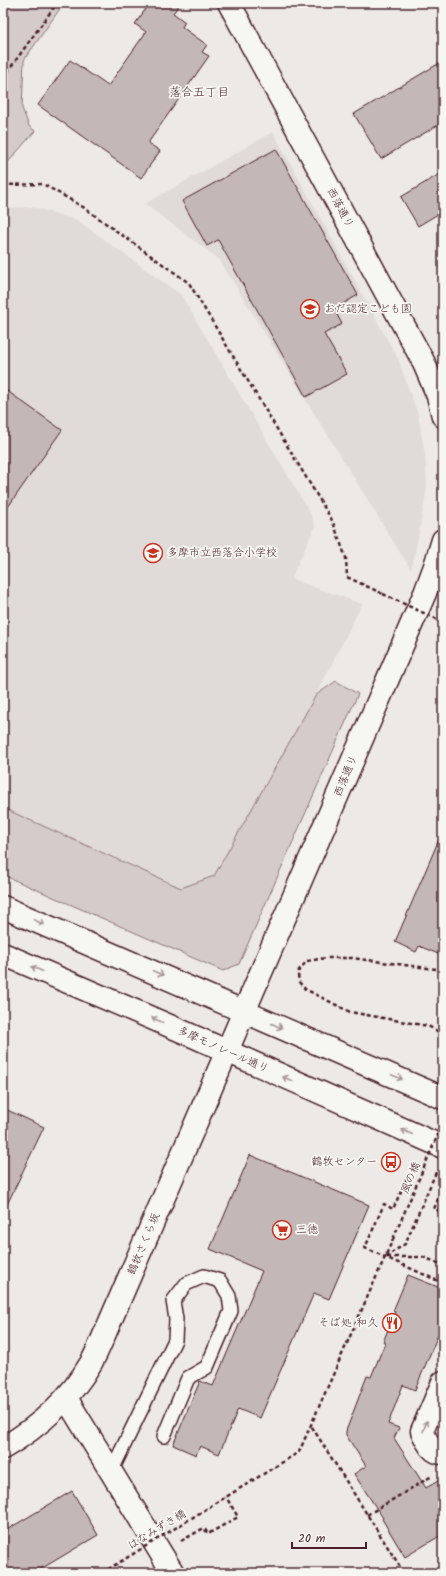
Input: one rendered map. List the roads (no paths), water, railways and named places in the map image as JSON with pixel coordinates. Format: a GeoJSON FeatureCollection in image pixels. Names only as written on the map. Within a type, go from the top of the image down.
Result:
{"type":"FeatureCollection","features":[{"type":"Feature","properties":{"kind":"street","name":"西落通り"},"geometry":{"type":"LineString","coordinates":[[229,3],[422,361],[438,396],[443,416]]}},
{"type":"Feature","properties":{"kind":"street","name":"西落通り"},"geometry":{"type":"LineString","coordinates":[[244,1011],[425,593],[443,540]]}},
{"type":"Feature","properties":{"kind":"street"},"geometry":{"type":"LineString","coordinates":[[3,907],[182,983],[443,1098]]}},
{"type":"Feature","properties":{"kind":"street","name":"多摩モノレール通り"},"geometry":{"type":"LineString","coordinates":[[3,954],[227,1051],[441,1155]]}},
{"type":"Feature","properties":{"kind":"street","name":"鶴牧さくら坂"},"geometry":{"type":"LineString","coordinates":[[3,1448],[46,1418],[66,1398],[91,1363],[244,1011]]}},
{"type":"Feature","properties":{"kind":"street"},"geometry":{"type":"LineString","coordinates":[[440,1453],[430,1446],[422,1431],[443,1382]]}},
{"type":"Feature","properties":{"kind":"street"},"geometry":{"type":"LineString","coordinates":[[66,1398],[173,1573]]}},
{"type":"Feature","properties":{"kind":"lane"},"geometry":{"type":"LineString","coordinates":[[112,1472],[175,1340],[176,1319],[173,1300],[186,1284],[204,1276],[220,1281],[229,1296],[231,1311],[207,1367],[188,1378],[164,1436]]}},
{"type":"Feature","properties":{"kind":"place","name":"おだ認定こども園"},"geometry":{"type":"Point","coordinates":[310,309]}},
{"type":"Feature","properties":{"kind":"place","name":"多摩市立西落合小学校"},"geometry":{"type":"Point","coordinates":[153,553]}},
{"type":"Feature","properties":{"kind":"place","name":"鶴牧センター"},"geometry":{"type":"Point","coordinates":[391,1162]}},
{"type":"Feature","properties":{"kind":"place","name":"三徳"},"geometry":{"type":"Point","coordinates":[282,1230]}},
{"type":"Feature","properties":{"kind":"place","name":"そば処 和久"},"geometry":{"type":"Point","coordinates":[392,1323]}},
{"type":"Feature","properties":{"kind":"district","name":"落合五丁目"},"geometry":{"type":"Point","coordinates":[199,92]}}]}
